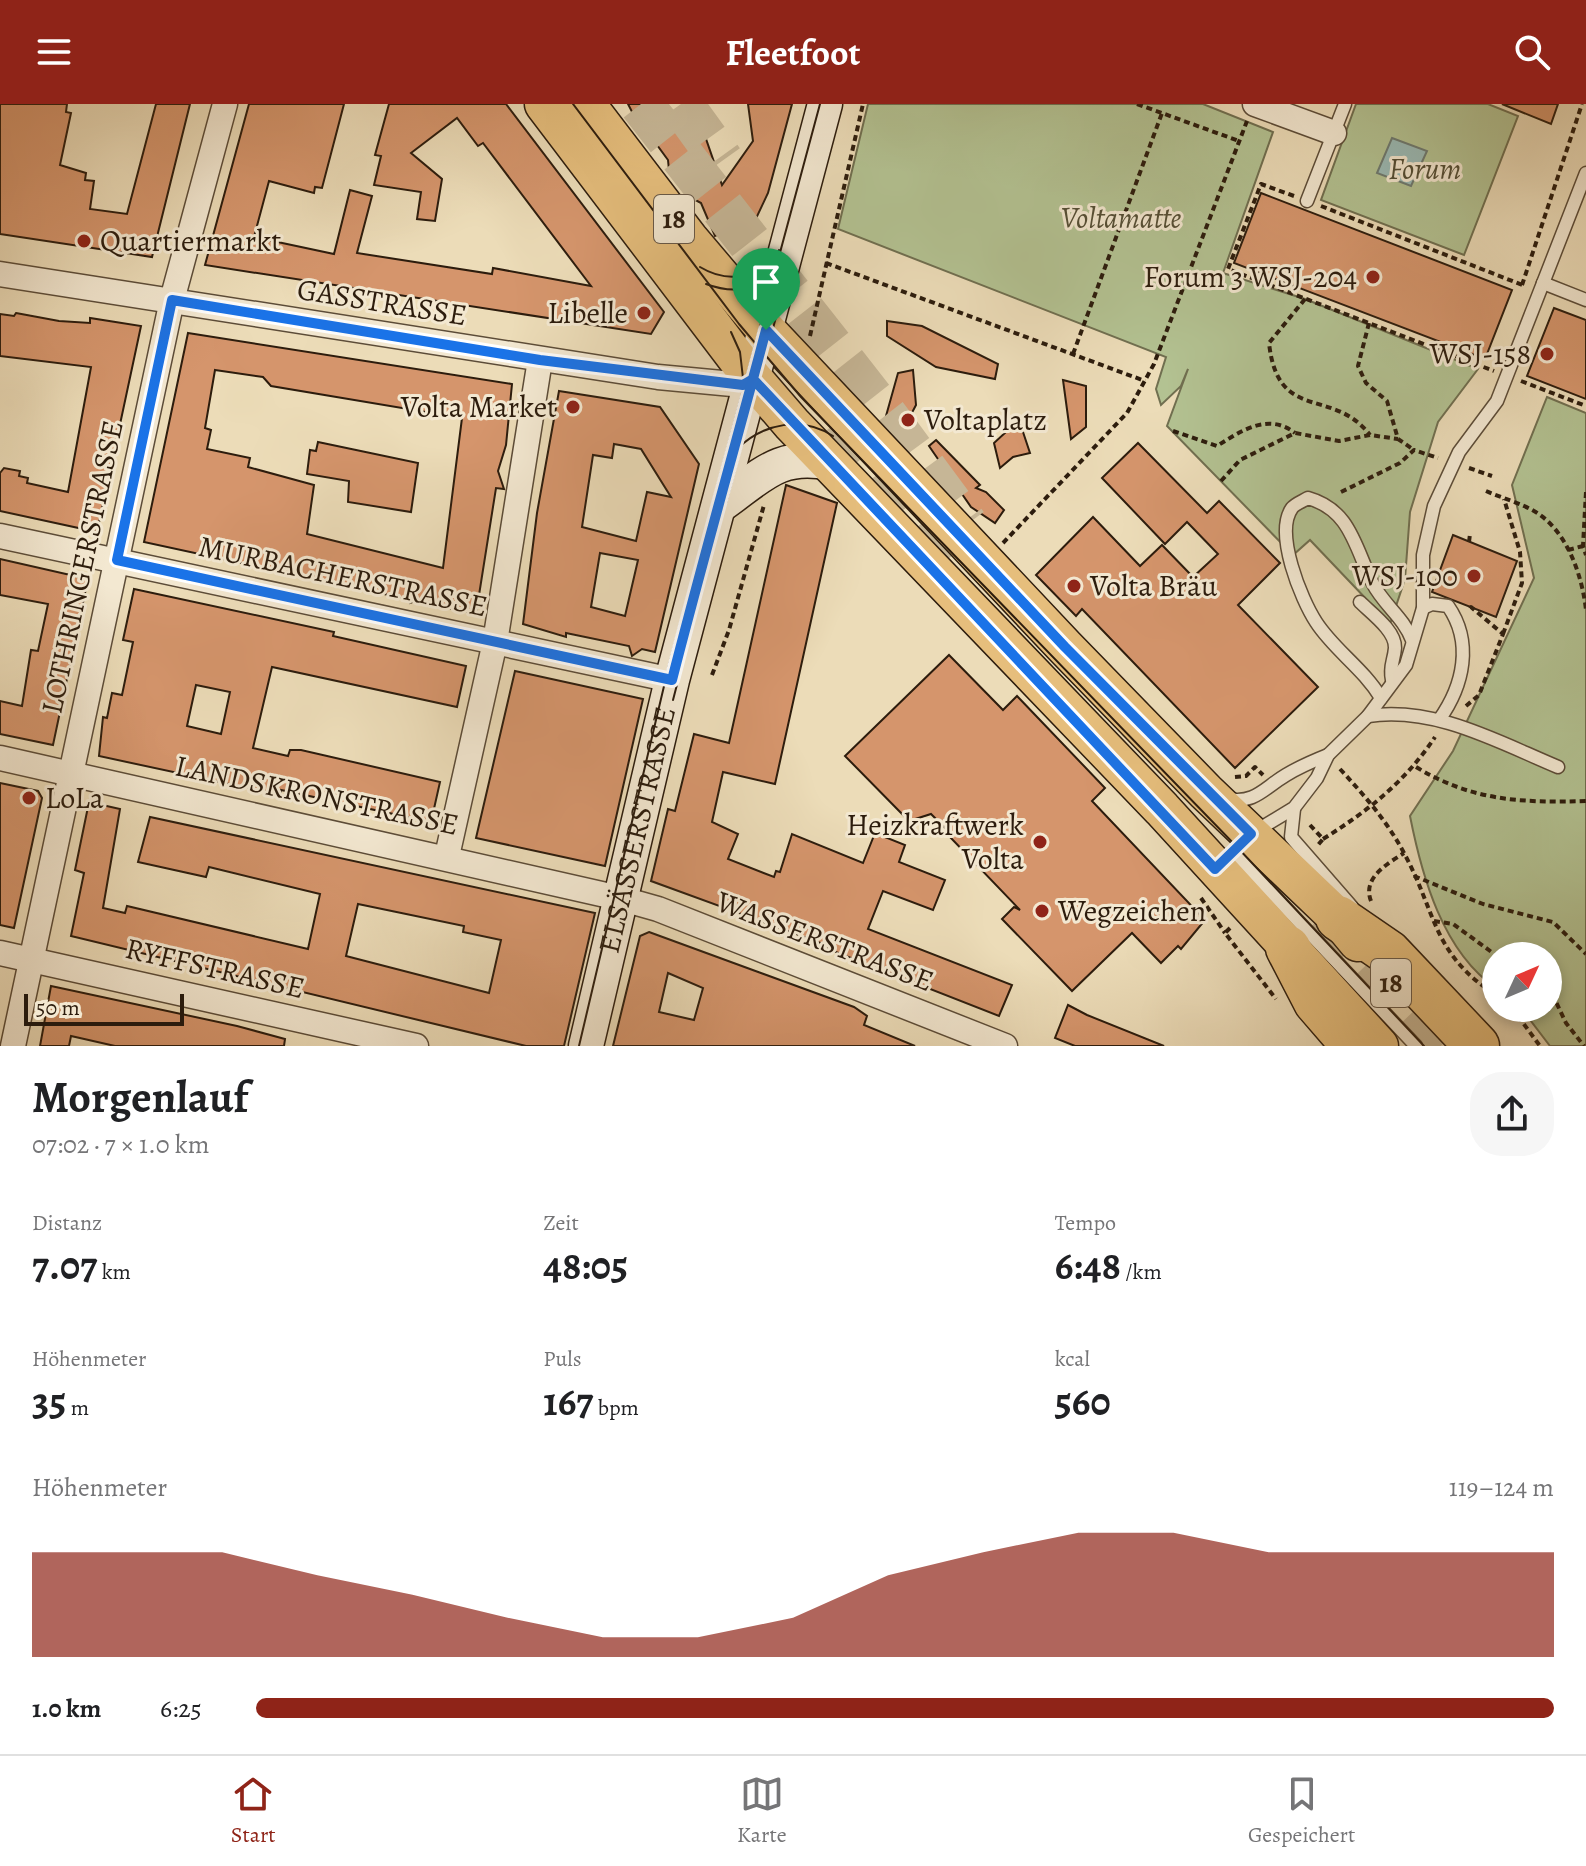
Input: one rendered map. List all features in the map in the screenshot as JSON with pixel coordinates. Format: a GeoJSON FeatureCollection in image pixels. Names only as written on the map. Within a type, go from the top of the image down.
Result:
{"type":"FeatureCollection","features":[{"type":"Feature","properties":{"kind":"highway"},"geometry":{"type":"LineString","coordinates":[[1353,904],[1389,953],[1477,1046]]}},
{"type":"Feature","properties":{"kind":"highway"},"geometry":{"type":"LineString","coordinates":[[1288,948],[1316,1002],[1354,1046]]}},
{"type":"Feature","properties":{"kind":"main road","name":"18"},"geometry":{"type":"LineString","coordinates":[[544,104],[753,379],[830,463],[1233,852],[1353,904],[1447,1046]]}},
{"type":"Feature","properties":{"kind":"main road","name":"18"},"geometry":{"type":"LineString","coordinates":[[586,104],[689,239],[766,330],[1206,792],[1233,852],[1288,948],[1379,1046]]}},
{"type":"Feature","properties":{"kind":"street","name":"LOTHRINGERSTRASSE"},"geometry":{"type":"LineString","coordinates":[[13,1046],[172,300],[225,104]]}},
{"type":"Feature","properties":{"kind":"street","name":"ELSÄSSERSTRASSE"},"geometry":{"type":"LineString","coordinates":[[586,1046],[672,680],[825,104]]}},
{"type":"Feature","properties":{"kind":"street"},"geometry":{"type":"LineString","coordinates":[[1252,110],[1334,133]]}},
{"type":"Feature","properties":{"kind":"street","name":"GASSTRASSE"},"geometry":{"type":"LineString","coordinates":[[0,274],[540,360],[734,385],[743,385],[753,379]]}},
{"type":"Feature","properties":{"kind":"street"},"geometry":{"type":"LineString","coordinates":[[447,856],[495,642],[540,360]]}},
{"type":"Feature","properties":{"kind":"street"},"geometry":{"type":"LineString","coordinates":[[719,506],[788,461],[805,458],[830,463]]}},
{"type":"Feature","properties":{"kind":"street","name":"MURBACHERSTRASSE"},"geometry":{"type":"LineString","coordinates":[[0,536],[672,680]]}},
{"type":"Feature","properties":{"kind":"street","name":"LANDSKRONSTRASSE"},"geometry":{"type":"LineString","coordinates":[[0,758],[447,856],[619,898]]}},
{"type":"Feature","properties":{"kind":"street","name":"WASSERSTRASSE"},"geometry":{"type":"LineString","coordinates":[[619,898],[658,909],[1005,1046]]}},
{"type":"Feature","properties":{"kind":"street","name":"RYFFSTRASSE"},"geometry":{"type":"LineString","coordinates":[[0,953],[416,1046]]}},
{"type":"Feature","properties":{"kind":"lane"},"geometry":{"type":"LineString","coordinates":[[1307,201],[1345,104]]}},
{"type":"Feature","properties":{"kind":"lane"},"geometry":{"type":"LineString","coordinates":[[1233,852],[1262,794],[1283,776],[1328,755],[1368,716],[1406,665],[1423,608],[1423,555],[1434,506],[1454,463],[1512,378],[1542,287],[1586,173]]}},
{"type":"Feature","properties":{"kind":"lane"},"geometry":{"type":"LineString","coordinates":[[1542,287],[1586,300]]}},
{"type":"Feature","properties":{"kind":"lane"},"geometry":{"type":"LineString","coordinates":[[1381,698],[1355,662],[1316,623],[1304,600],[1286,543],[1286,525],[1292,508],[1308,498],[1325,503],[1339,515],[1353,534],[1374,584],[1407,626],[1412,640]]}},
{"type":"Feature","properties":{"kind":"lane"},"geometry":{"type":"LineString","coordinates":[[1360,602],[1394,639],[1395,650],[1389,667],[1392,680]]}},
{"type":"Feature","properties":{"kind":"lane"},"geometry":{"type":"LineString","coordinates":[[1423,608],[1432,604],[1448,606],[1461,625],[1463,663],[1456,696],[1439,720]]}},
{"type":"Feature","properties":{"kind":"lane"},"geometry":{"type":"LineString","coordinates":[[1368,716],[1393,712],[1439,720],[1558,767]]}},
{"type":"Feature","properties":{"kind":"lane"},"geometry":{"type":"LineString","coordinates":[[1233,852],[1294,808],[1317,778],[1328,755]]}},
{"type":"Feature","properties":{"kind":"lane"},"geometry":{"type":"LineString","coordinates":[[1206,792],[1240,800],[1262,794]]}},
{"type":"Feature","properties":{"kind":"lane"},"geometry":{"type":"LineString","coordinates":[[1294,808],[1289,832],[1296,845],[1371,927],[1389,953]]}},
{"type":"Feature","properties":{"kind":"lane"},"geometry":{"type":"LineString","coordinates":[[1233,852],[1416,1046]]}},
{"type":"Feature","properties":{"kind":"path"},"geometry":{"type":"LineString","coordinates":[[810,337],[863,104]]}},
{"type":"Feature","properties":{"kind":"path"},"geometry":{"type":"LineString","coordinates":[[1137,104],[1239,141]]}},
{"type":"Feature","properties":{"kind":"path"},"geometry":{"type":"LineString","coordinates":[[1522,285],[1582,104]]}},
{"type":"Feature","properties":{"kind":"path"},"geometry":{"type":"LineString","coordinates":[[1002,544],[1127,413],[1145,381],[1252,110]]}},
{"type":"Feature","properties":{"kind":"path"},"geometry":{"type":"LineString","coordinates":[[1073,354],[1162,113]]}},
{"type":"Feature","properties":{"kind":"path"},"geometry":{"type":"LineString","coordinates":[[1542,287],[1522,285],[1261,184],[1228,269],[1586,406]]}},
{"type":"Feature","properties":{"kind":"path"},"geometry":{"type":"LineString","coordinates":[[826,263],[1145,381]]}},
{"type":"Feature","properties":{"kind":"path"},"geometry":{"type":"LineString","coordinates":[[1305,299],[1269,343],[1272,370],[1278,382],[1296,395],[1347,414],[1370,435]]}},
{"type":"Feature","properties":{"kind":"path"},"geometry":{"type":"LineString","coordinates":[[1369,323],[1358,366],[1366,383],[1387,401],[1398,439]]}},
{"type":"Feature","properties":{"kind":"path"},"geometry":{"type":"LineString","coordinates":[[1525,391],[1528,384]]}},
{"type":"Feature","properties":{"kind":"path"},"geometry":{"type":"LineString","coordinates":[[1173,431],[1217,446],[1261,423],[1339,441],[1370,435],[1398,439],[1428,455]]}},
{"type":"Feature","properties":{"kind":"path"},"geometry":{"type":"LineString","coordinates":[[1221,481],[1240,460],[1295,433]]}},
{"type":"Feature","properties":{"kind":"path"},"geometry":{"type":"LineString","coordinates":[[1341,492],[1400,463],[1414,450]]}},
{"type":"Feature","properties":{"kind":"path"},"geometry":{"type":"LineString","coordinates":[[1454,463],[1492,476]]}},
{"type":"Feature","properties":{"kind":"path"},"geometry":{"type":"LineString","coordinates":[[1486,491],[1545,519],[1568,550],[1585,585],[1586,610]]}},
{"type":"Feature","properties":{"kind":"path"},"geometry":{"type":"LineString","coordinates":[[1586,492],[1583,546],[1586,555]]}},
{"type":"Feature","properties":{"kind":"path"},"geometry":{"type":"LineString","coordinates":[[712,675],[729,630],[765,504],[772,493]]}},
{"type":"Feature","properties":{"kind":"path"},"geometry":{"type":"LineString","coordinates":[[1503,634],[1522,583],[1520,552],[1504,499]]}},
{"type":"Feature","properties":{"kind":"path"},"geometry":{"type":"LineString","coordinates":[[1469,542],[1470,534]]}},
{"type":"Feature","properties":{"kind":"path"},"geometry":{"type":"LineString","coordinates":[[1568,550],[1583,546]]}},
{"type":"Feature","properties":{"kind":"path"},"geometry":{"type":"LineString","coordinates":[[1328,755],[1374,807],[1404,853],[1455,964],[1482,984]]}},
{"type":"Feature","properties":{"kind":"path"},"geometry":{"type":"LineString","coordinates":[[1416,767],[1472,794],[1536,802],[1586,801]]}},
{"type":"Feature","properties":{"kind":"path"},"geometry":{"type":"LineString","coordinates":[[1323,839],[1374,807]]}},
{"type":"Feature","properties":{"kind":"path"},"geometry":{"type":"LineString","coordinates":[[1353,904],[1377,874],[1404,853]]}},
{"type":"Feature","properties":{"kind":"path"},"geometry":{"type":"LineString","coordinates":[[1414,876],[1483,904],[1553,922],[1586,954]]}},
{"type":"Feature","properties":{"kind":"path"},"geometry":{"type":"LineString","coordinates":[[1434,921],[1453,924],[1482,945]]}},
{"type":"Feature","properties":{"kind":"path"},"geometry":{"type":"LineString","coordinates":[[1231,927],[1225,933],[1284,1007]]}},
{"type":"Feature","properties":{"kind":"path"},"geometry":{"type":"LineString","coordinates":[[1562,1015],[1584,1046]]}},
{"type":"Feature","properties":{"kind":"path"},"geometry":{"type":"LineString","coordinates":[[1522,1022],[1540,1046]]}},
{"type":"Feature","properties":{"kind":"green space","name":"Voltamatte"},"geometry":{"type":"Polygon","coordinates":[[[868,104],[1203,104],[1273,132],[1223,273],[1305,299],[1478,369],[1438,422],[1410,512],[1405,579],[1390,624],[1310,540],[1293,555],[1167,426],[1188,369],[1181,386],[1161,405],[1156,389],[1166,357],[838,229],[868,104]]]}},
{"type":"Feature","properties":{"kind":"green space","name":"Forum"},"geometry":{"type":"Polygon","coordinates":[[[1356,104],[1488,104],[1518,116],[1464,255],[1321,200],[1356,104]]]}},
{"type":"Feature","properties":{"kind":"green space"},"geometry":{"type":"Polygon","coordinates":[[[1547,397],[1586,413],[1586,1046],[1550,1046],[1532,1022],[1562,1022],[1562,942],[1482,942],[1482,976],[1462,955],[1438,911],[1421,864],[1410,816],[1453,751],[1534,578],[1512,485],[1547,397]]]}},
{"type":"Feature","properties":{"kind":"water"},"geometry":{"type":"Polygon","coordinates":[[[1392,138],[1427,151],[1411,186],[1377,173],[1392,138]]]}},
{"type":"Feature","properties":{"kind":"building"},"geometry":{"type":"Polygon","coordinates":[[[0,104],[67,104],[66,112],[71,113],[60,165],[86,173],[85,180],[94,181],[90,209],[127,214],[156,104],[190,104],[152,257],[0,234],[0,104]]]}},
{"type":"Feature","properties":{"kind":"building"},"geometry":{"type":"Polygon","coordinates":[[[249,104],[344,104],[322,188],[315,187],[314,193],[269,181],[254,237],[334,254],[350,190],[372,196],[357,253],[492,274],[493,268],[591,286],[483,143],[478,146],[457,118],[411,153],[442,179],[435,221],[417,219],[421,192],[374,185],[381,156],[375,155],[389,104],[506,104],[664,312],[651,334],[205,265],[249,104]]]}},
{"type":"Feature","properties":{"kind":"building"},"geometry":{"type":"Polygon","coordinates":[[[628,104],[661,104],[661,109],[706,139],[722,185],[753,141],[748,104],[792,104],[768,193],[752,227],[738,226],[715,236],[701,203],[690,197],[686,183],[676,171],[669,170],[668,160],[657,145],[645,137],[628,104]]]}},
{"type":"Feature","properties":{"kind":"building"},"geometry":{"type":"Polygon","coordinates":[[[1502,104],[1558,104],[1551,124],[1502,104]]]}},
{"type":"Feature","properties":{"kind":"building","name":"Forum 3 WSJ-204"},"geometry":{"type":"Polygon","coordinates":[[[1261,193],[1512,290],[1485,359],[1234,263],[1261,193]]]}},
{"type":"Feature","properties":{"kind":"building","name":"WSJ-158"},"geometry":{"type":"Polygon","coordinates":[[[1554,308],[1586,320],[1586,399],[1527,376],[1554,308]]]}},
{"type":"Feature","properties":{"kind":"building"},"geometry":{"type":"Polygon","coordinates":[[[16,313],[59,321],[90,323],[90,318],[141,326],[97,532],[0,511],[0,473],[4,468],[20,471],[19,476],[28,478],[27,483],[68,492],[91,367],[0,356],[0,314],[14,316],[16,313]]]}},
{"type":"Feature","properties":{"kind":"building"},"geometry":{"type":"Polygon","coordinates":[[[887,321],[922,326],[998,364],[995,379],[936,367],[887,336],[887,321]]]}},
{"type":"Feature","properties":{"kind":"building"},"geometry":{"type":"Polygon","coordinates":[[[188,333],[512,384],[506,445],[498,471],[504,489],[496,488],[476,614],[415,601],[410,603],[407,599],[144,542],[188,333]],[[215,370],[205,428],[211,430],[207,449],[250,458],[248,467],[314,485],[307,534],[443,568],[462,418],[271,386],[263,377],[215,370]]]}},
{"type":"Feature","properties":{"kind":"building"},"geometry":{"type":"Polygon","coordinates":[[[913,370],[916,405],[905,426],[886,416],[898,373],[913,370]]]}},
{"type":"Feature","properties":{"kind":"building"},"geometry":{"type":"Polygon","coordinates":[[[1063,380],[1086,386],[1086,427],[1071,439],[1063,380]]]}},
{"type":"Feature","properties":{"kind":"building"},"geometry":{"type":"Polygon","coordinates":[[[559,391],[660,407],[699,464],[655,652],[642,649],[632,656],[629,646],[566,633],[566,637],[523,624],[537,513],[559,391]],[[614,444],[612,458],[593,455],[582,527],[636,541],[647,492],[671,497],[641,449],[614,444]],[[600,553],[591,607],[625,616],[638,560],[600,553]]]}},
{"type":"Feature","properties":{"kind":"building"},"geometry":{"type":"Polygon","coordinates":[[[1019,420],[1030,453],[1013,457],[1000,468],[994,443],[1019,420]]]}},
{"type":"Feature","properties":{"kind":"building"},"geometry":{"type":"Polygon","coordinates":[[[936,440],[980,485],[976,488],[986,492],[1004,510],[995,523],[971,507],[929,446],[936,440]]]}},
{"type":"Feature","properties":{"kind":"building"},"geometry":{"type":"Polygon","coordinates":[[[318,442],[418,463],[411,512],[348,502],[349,481],[307,474],[310,450],[316,451],[318,442]]]}},
{"type":"Feature","properties":{"kind":"building"},"geometry":{"type":"Polygon","coordinates":[[[1138,443],[1207,513],[1219,501],[1280,563],[1238,605],[1318,687],[1235,768],[1082,609],[1076,616],[1036,575],[1093,517],[1140,566],[1162,545],[1193,577],[1218,554],[1187,522],[1165,544],[1102,478],[1138,443]]]}},
{"type":"Feature","properties":{"kind":"building"},"geometry":{"type":"Polygon","coordinates":[[[786,485],[837,503],[775,784],[723,772],[712,822],[738,834],[728,859],[774,877],[776,871],[780,872],[792,834],[863,863],[875,833],[905,845],[899,862],[945,880],[933,910],[883,891],[868,929],[1012,985],[999,1016],[828,949],[829,946],[651,881],[668,809],[675,811],[694,734],[729,743],[786,485]]]}},
{"type":"Feature","properties":{"kind":"building","name":"WSJ-100"},"geometry":{"type":"Polygon","coordinates":[[[1453,535],[1517,561],[1496,617],[1432,592],[1453,535]]]}},
{"type":"Feature","properties":{"kind":"building"},"geometry":{"type":"Polygon","coordinates":[[[0,559],[88,579],[53,745],[0,734],[0,701],[22,706],[31,650],[38,651],[48,604],[0,595],[0,559]]]}},
{"type":"Feature","properties":{"kind":"building"},"geometry":{"type":"Polygon","coordinates":[[[134,589],[334,632],[333,636],[466,666],[457,707],[272,667],[253,748],[288,756],[290,750],[301,750],[440,782],[431,822],[281,790],[280,795],[99,756],[103,717],[107,718],[112,693],[122,695],[133,642],[123,640],[134,589]],[[196,685],[187,726],[221,734],[230,692],[196,685]]]}},
{"type":"Feature","properties":{"kind":"building","name":"Heizkraftwerk Volta"},"geometry":{"type":"Polygon","coordinates":[[[949,655],[1003,710],[1017,696],[1105,788],[1092,801],[1205,920],[1181,949],[1178,946],[1161,963],[1132,933],[1072,991],[1002,919],[1014,907],[1020,910],[949,836],[951,834],[931,814],[909,821],[845,756],[949,655]]]}},
{"type":"Feature","properties":{"kind":"building"},"geometry":{"type":"Polygon","coordinates":[[[515,671],[643,699],[605,866],[476,838],[515,671]]]}},
{"type":"Feature","properties":{"kind":"building"},"geometry":{"type":"Polygon","coordinates":[[[0,783],[38,791],[42,798],[14,928],[0,925],[0,783]]]}},
{"type":"Feature","properties":{"kind":"building"},"geometry":{"type":"Polygon","coordinates":[[[89,802],[120,809],[103,908],[125,913],[127,906],[308,949],[320,894],[209,867],[206,877],[138,862],[150,817],[595,913],[564,1046],[526,1046],[71,936],[84,873],[75,870],[89,802]],[[358,904],[346,956],[489,993],[501,940],[463,932],[464,926],[358,904]]]}},
{"type":"Feature","properties":{"kind":"building"},"geometry":{"type":"Polygon","coordinates":[[[649,932],[854,1007],[867,1016],[864,1025],[915,1046],[613,1046],[640,936],[649,932]],[[668,973],[659,1012],[694,1020],[703,988],[668,973]]]}},
{"type":"Feature","properties":{"kind":"building"},"geometry":{"type":"Polygon","coordinates":[[[51,986],[237,1026],[285,1039],[284,1046],[115,1046],[71,1036],[69,1046],[40,1046],[51,986]]]}},
{"type":"Feature","properties":{"kind":"building"},"geometry":{"type":"Polygon","coordinates":[[[1068,1005],[1164,1046],[1075,1046],[1055,1038],[1068,1005]]]}},
{"type":"Feature","properties":{"kind":"tunnel"},"geometry":{"type":"LineString","coordinates":[[641,104],[888,419],[966,525]]}},
{"type":"Feature","properties":{"kind":"tunnel"},"geometry":{"type":"LineString","coordinates":[[681,104],[722,161]]}},
{"type":"Feature","properties":{"kind":"tunnel"},"geometry":{"type":"LineString","coordinates":[[836,423],[945,565]]}},
{"type":"Feature","properties":{"kind":"tunnel"},"geometry":{"type":"LineString","coordinates":[[1320,918],[1443,1046]]}},
{"type":"Feature","properties":{"kind":"tram line"},"geometry":{"type":"LineString","coordinates":[[573,104],[739,324],[801,397],[1237,847],[1424,1046]]}},
{"type":"Feature","properties":{"kind":"tram line"},"geometry":{"type":"LineString","coordinates":[[579,1046],[669,665],[820,104]]}},
{"type":"Feature","properties":{"kind":"tram line"},"geometry":{"type":"LineString","coordinates":[[700,267],[722,276],[743,276],[763,267],[779,250]]}},
{"type":"Feature","properties":{"kind":"tram line"},"geometry":{"type":"LineString","coordinates":[[706,284],[726,289],[745,289],[763,282],[779,270]]}},
{"type":"Feature","properties":{"kind":"tram line"},"geometry":{"type":"LineString","coordinates":[[726,503],[779,306]]}},
{"type":"Feature","properties":{"kind":"tram line"},"geometry":{"type":"LineString","coordinates":[[731,332],[740,352],[743,378]]}},
{"type":"Feature","properties":{"kind":"tram line"},"geometry":{"type":"LineString","coordinates":[[738,448],[759,433],[784,425],[809,426],[833,436]]}},
{"type":"Feature","properties":{"kind":"tram line"},"geometry":{"type":"LineString","coordinates":[[673,700],[688,642]]}},
{"type":"Feature","properties":{"kind":"place","name":"Quartiermarkt"},"geometry":{"type":"Point","coordinates":[84,241]}},
{"type":"Feature","properties":{"kind":"place","name":"Forum 3 WSJ-204"},"geometry":{"type":"Point","coordinates":[1373,277]}},
{"type":"Feature","properties":{"kind":"place","name":"Libelle"},"geometry":{"type":"Point","coordinates":[644,313]}},
{"type":"Feature","properties":{"kind":"place","name":"WSJ-158"},"geometry":{"type":"Point","coordinates":[1547,354]}},
{"type":"Feature","properties":{"kind":"place","name":"Volta Market"},"geometry":{"type":"Point","coordinates":[573,407]}},
{"type":"Feature","properties":{"kind":"place","name":"Voltaplatz"},"geometry":{"type":"Point","coordinates":[908,420]}},
{"type":"Feature","properties":{"kind":"place","name":"WSJ-100"},"geometry":{"type":"Point","coordinates":[1474,576]}},
{"type":"Feature","properties":{"kind":"place","name":"Volta Bräu"},"geometry":{"type":"Point","coordinates":[1074,586]}},
{"type":"Feature","properties":{"kind":"place","name":"LoLa"},"geometry":{"type":"Point","coordinates":[29,798]}},
{"type":"Feature","properties":{"kind":"place","name":"Heizkraftwerk Volta"},"geometry":{"type":"Point","coordinates":[1040,842]}},
{"type":"Feature","properties":{"kind":"place","name":"Wegzeichen"},"geometry":{"type":"Point","coordinates":[1042,911]}},
{"type":"Feature","properties":{"kind":"route"},"geometry":{"type":"LineString","coordinates":[[766,330],[753,379],[747,402],[732,455],[672,680],[117,560],[172,300],[658,377],[734,385],[743,385],[753,379],[792,424],[1162,809],[1215,869],[1251,834],[1065,647],[766,330]]}}]}
